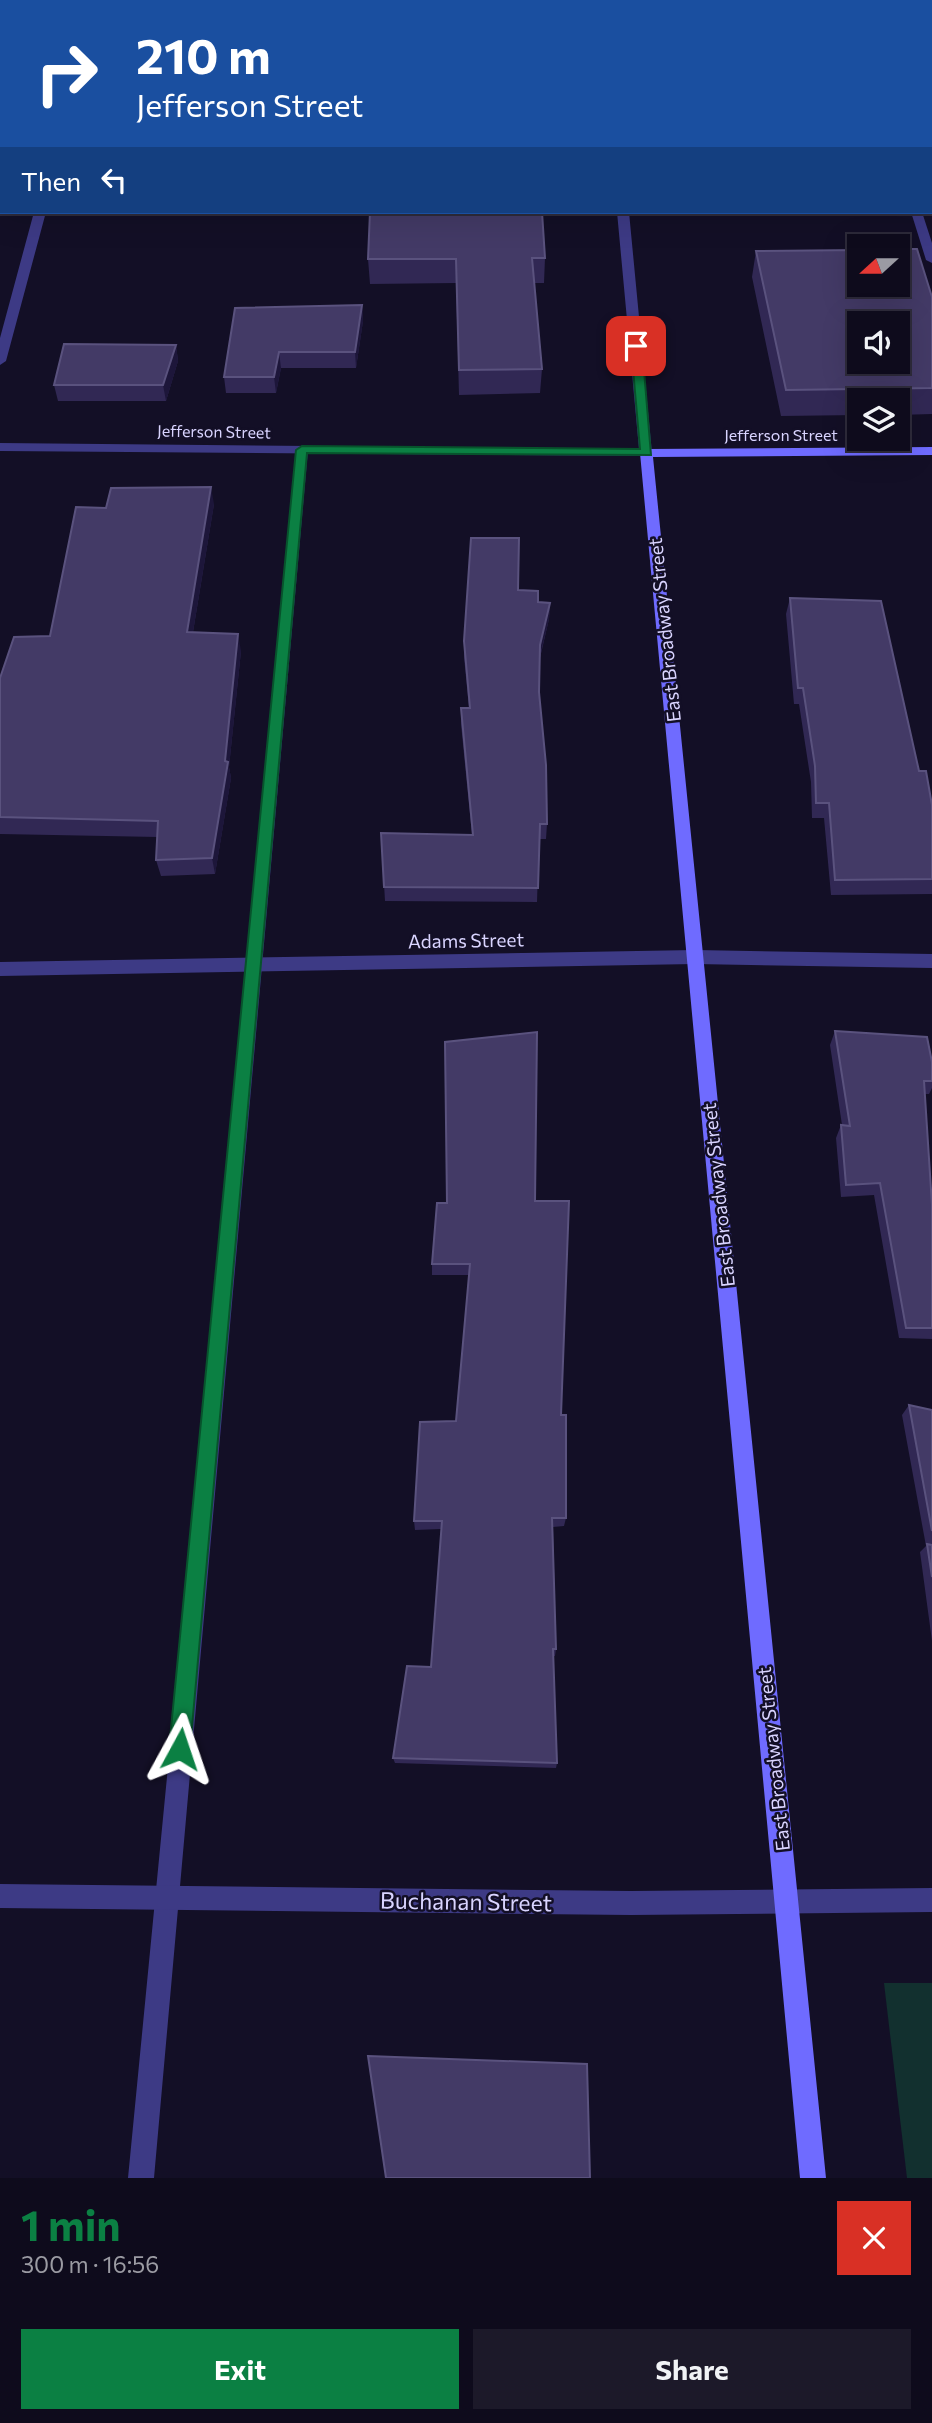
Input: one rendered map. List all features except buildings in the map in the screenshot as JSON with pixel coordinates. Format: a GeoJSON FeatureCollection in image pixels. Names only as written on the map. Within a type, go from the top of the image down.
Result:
{"type":"FeatureCollection","features":[{"type":"Feature","properties":{"kind":"street"},"geometry":{"type":"LineString","coordinates":[[0,361],[39,214]]}},
{"type":"Feature","properties":{"kind":"street","name":"East Broadway Street"},"geometry":{"type":"LineString","coordinates":[[623,214],[813,2178]]}},
{"type":"Feature","properties":{"kind":"street"},"geometry":{"type":"LineString","coordinates":[[917,214],[932,260]]}},
{"type":"Feature","properties":{"kind":"street","name":"Jefferson Street"},"geometry":{"type":"LineString","coordinates":[[0,447],[646,453],[932,451]]}},
{"type":"Feature","properties":{"kind":"street"},"geometry":{"type":"LineString","coordinates":[[141,2178],[302,450]]}},
{"type":"Feature","properties":{"kind":"street","name":"Adams Street"},"geometry":{"type":"LineString","coordinates":[[0,969],[695,957],[932,961]]}},
{"type":"Feature","properties":{"kind":"street","name":"Buchanan Street"},"geometry":{"type":"LineString","coordinates":[[0,1896],[631,1903],[932,1900]]}},
{"type":"Feature","properties":{"kind":"green space"},"geometry":{"type":"Polygon","coordinates":[[[884,1983],[932,1983],[932,2178],[907,2178],[884,1983]]]}},
{"type":"Feature","properties":{"kind":"route"},"geometry":{"type":"LineString","coordinates":[[180,1749],[302,450],[646,453],[636,346]]}}]}
